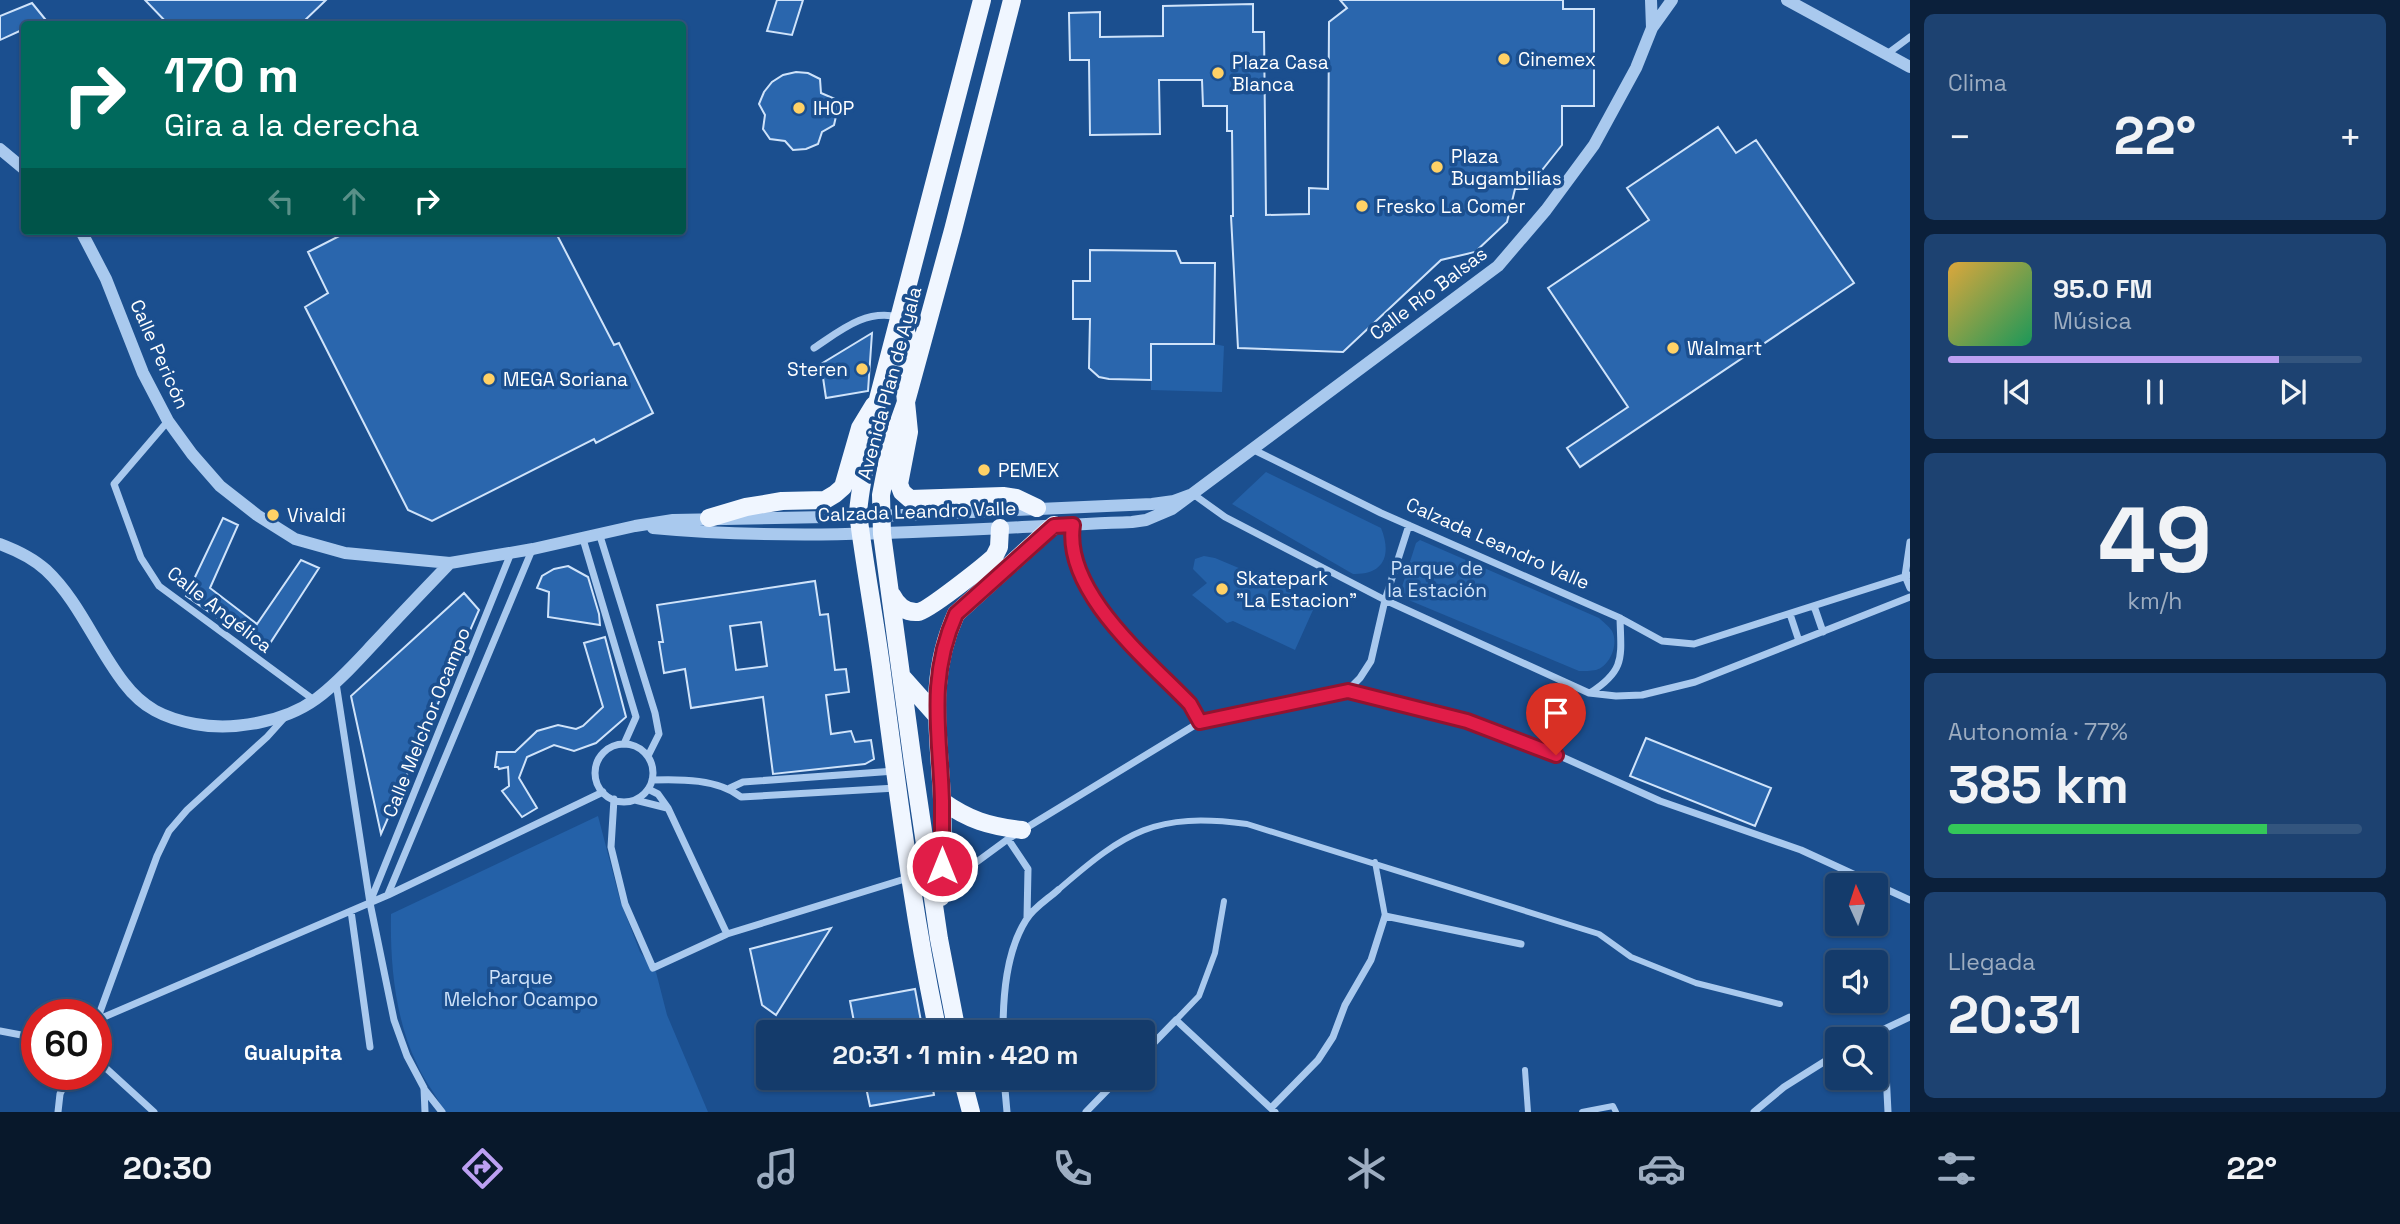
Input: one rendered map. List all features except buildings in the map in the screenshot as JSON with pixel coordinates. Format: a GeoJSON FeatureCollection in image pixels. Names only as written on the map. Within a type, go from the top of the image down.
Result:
{"type":"FeatureCollection","features":[{"type":"Feature","properties":{"kind":"main road","name":"Avenida Plan de Ayala"},"geometry":{"type":"LineString","coordinates":[[935,1020],[909,878],[858,513],[859,495],[878,400],[982,0]]}},
{"type":"Feature","properties":{"kind":"main road","name":"Avenida Plan de Ayala"},"geometry":{"type":"LineString","coordinates":[[955,1020],[939,939],[913,763],[881,525],[881,495],[891,444],[906,402],[1012,0]]}},
{"type":"Feature","properties":{"kind":"main road"},"geometry":{"type":"LineString","coordinates":[[899,317],[907,335],[903,372],[909,432],[900,484],[902,492],[910,499],[1003,496],[1037,508]]}},
{"type":"Feature","properties":{"kind":"main road"},"geometry":{"type":"LineString","coordinates":[[709,518],[746,507],[782,501],[825,500],[835,494],[843,487],[860,428],[878,400]]}},
{"type":"Feature","properties":{"kind":"main road"},"geometry":{"type":"LineString","coordinates":[[939,939],[942,801],[936,718],[939,661],[956,614],[1054,526]]}},
{"type":"Feature","properties":{"kind":"main road"},"geometry":{"type":"LineString","coordinates":[[892,595],[900,607],[922,611],[994,556],[999,547],[995,528]]}},
{"type":"Feature","properties":{"kind":"main road"},"geometry":{"type":"LineString","coordinates":[[903,678],[936,718]]}},
{"type":"Feature","properties":{"kind":"main road"},"geometry":{"type":"LineString","coordinates":[[913,763],[936,718]]}},
{"type":"Feature","properties":{"kind":"main road"},"geometry":{"type":"LineString","coordinates":[[942,801],[967,818],[1015,835]]}},
{"type":"Feature","properties":{"kind":"main road"},"geometry":{"type":"LineString","coordinates":[[965,1090],[971,1112]]}},
{"type":"Feature","properties":{"kind":"street"},"geometry":{"type":"LineString","coordinates":[[1651,0],[1652,28]]}},
{"type":"Feature","properties":{"kind":"street","name":"Calle Río Balsas"},"geometry":{"type":"LineString","coordinates":[[1194,494],[1252,448],[1498,267],[1546,210],[1594,145],[1636,68],[1652,28],[1672,0]]}},
{"type":"Feature","properties":{"kind":"street"},"geometry":{"type":"LineString","coordinates":[[1652,28],[1679,0]]}},
{"type":"Feature","properties":{"kind":"street"},"geometry":{"type":"LineString","coordinates":[[1787,0],[1910,67]]}},
{"type":"Feature","properties":{"kind":"street"},"geometry":{"type":"LineString","coordinates":[[1887,54],[1910,37]]}},
{"type":"Feature","properties":{"kind":"street"},"geometry":{"type":"LineString","coordinates":[[0,149],[21,166]]}},
{"type":"Feature","properties":{"kind":"street","name":"Calle Pericón"},"geometry":{"type":"LineString","coordinates":[[83,235],[106,279],[143,373],[168,421],[191,454],[220,486],[257,515],[295,539],[345,552],[450,563]]}},
{"type":"Feature","properties":{"kind":"street"},"geometry":{"type":"LineString","coordinates":[[814,348],[865,317],[888,314],[899,317]]}},
{"type":"Feature","properties":{"kind":"street","name":"Calle Angélica"},"geometry":{"type":"LineString","coordinates":[[168,421],[114,484],[141,558],[159,586],[314,701]]}},
{"type":"Feature","properties":{"kind":"street","name":"Calzada Leandro Valle"},"geometry":{"type":"LineString","coordinates":[[1252,448],[1409,525],[1620,618],[1662,641],[1694,645],[1790,614]]}},
{"type":"Feature","properties":{"kind":"street"},"geometry":{"type":"LineString","coordinates":[[1194,494],[1224,517],[1385,600],[1589,693],[1642,695],[1695,682],[1910,597]]}},
{"type":"Feature","properties":{"kind":"street","name":"Calzada Leandro Valle"},"geometry":{"type":"LineString","coordinates":[[635,526],[779,533],[876,533],[1073,525],[1146,520],[1172,509],[1194,494]]}},
{"type":"Feature","properties":{"kind":"street","name":"Calzada Leandro Valle"},"geometry":{"type":"LineString","coordinates":[[450,563],[673,520],[879,516],[1153,504],[1194,494]]}},
{"type":"Feature","properties":{"kind":"street"},"geometry":{"type":"LineString","coordinates":[[1073,525],[1076,561],[1085,585],[1104,614],[1190,704],[1200,722]]}},
{"type":"Feature","properties":{"kind":"street"},"geometry":{"type":"LineString","coordinates":[[1348,691],[1371,662],[1385,600],[1409,525]]}},
{"type":"Feature","properties":{"kind":"street"},"geometry":{"type":"LineString","coordinates":[[600,536],[657,724],[659,734],[648,756]]}},
{"type":"Feature","properties":{"kind":"street"},"geometry":{"type":"LineString","coordinates":[[583,538],[636,717],[624,744]]}},
{"type":"Feature","properties":{"kind":"street"},"geometry":{"type":"LineString","coordinates":[[1910,542],[1907,576],[1910,588]]}},
{"type":"Feature","properties":{"kind":"street"},"geometry":{"type":"LineString","coordinates":[[0,544],[22,553],[44,568],[60,585],[124,684],[146,707],[182,722],[214,728],[248,724],[288,714],[314,701],[336,683],[450,563]]}},
{"type":"Feature","properties":{"kind":"street","name":"Calle Melchor Ocampo"},"geometry":{"type":"LineString","coordinates":[[388,895],[533,549]]}},
{"type":"Feature","properties":{"kind":"street","name":"Calle Melchor Ocampo"},"geometry":{"type":"LineString","coordinates":[[370,903],[511,552]]}},
{"type":"Feature","properties":{"kind":"street"},"geometry":{"type":"LineString","coordinates":[[1798,641],[1790,614],[1907,576]]}},
{"type":"Feature","properties":{"kind":"street"},"geometry":{"type":"LineString","coordinates":[[1814,606],[1823,632]]}},
{"type":"Feature","properties":{"kind":"street"},"geometry":{"type":"LineString","coordinates":[[1589,693],[1610,679],[1619,665],[1620,618]]}},
{"type":"Feature","properties":{"kind":"street","name":"Calle Melchor Ocampo"},"geometry":{"type":"LineString","coordinates":[[336,683],[370,903]]}},
{"type":"Feature","properties":{"kind":"street"},"geometry":{"type":"LineString","coordinates":[[942,888],[1015,835],[1200,722],[1348,691],[1467,721],[1540,747],[1660,802],[1801,850],[1910,900]]}},
{"type":"Feature","properties":{"kind":"street"},"geometry":{"type":"LineString","coordinates":[[105,999],[157,856],[169,831],[187,810],[267,737],[288,714]]}},
{"type":"Feature","properties":{"kind":"street"},"geometry":{"type":"LineString","coordinates":[[635,800],[648,789],[652,780],[653,769],[648,756],[633,745],[624,744],[606,750],[600,757],[595,775],[603,792],[626,802],[635,800],[668,808]]}},
{"type":"Feature","properties":{"kind":"street"},"geometry":{"type":"LineString","coordinates":[[652,780],[681,779],[730,788],[741,797],[896,779]]}},
{"type":"Feature","properties":{"kind":"street"},"geometry":{"type":"LineString","coordinates":[[730,788],[743,782],[896,779]]}},
{"type":"Feature","properties":{"kind":"street"},"geometry":{"type":"LineString","coordinates":[[648,789],[657,794],[668,808],[727,934]]}},
{"type":"Feature","properties":{"kind":"street"},"geometry":{"type":"LineString","coordinates":[[112,1014],[388,895],[603,792]]}},
{"type":"Feature","properties":{"kind":"street"},"geometry":{"type":"LineString","coordinates":[[614,799],[611,847],[625,904],[653,968],[727,934],[909,878]]}},
{"type":"Feature","properties":{"kind":"street"},"geometry":{"type":"LineString","coordinates":[[1027,918],[1100,854],[1138,831],[1173,821],[1212,819],[1247,824],[1599,933],[1631,957],[1696,983],[1780,1004]]}},
{"type":"Feature","properties":{"kind":"street"},"geometry":{"type":"LineString","coordinates":[[1004,1020],[1012,954],[1027,918],[1028,869],[1015,835]]}},
{"type":"Feature","properties":{"kind":"street"},"geometry":{"type":"LineString","coordinates":[[1176,1020],[1273,1110],[1318,1060],[1333,1037],[1345,1005],[1371,960],[1385,916],[1375,862]]}},
{"type":"Feature","properties":{"kind":"street"},"geometry":{"type":"LineString","coordinates":[[1155,1042],[1199,996],[1216,953],[1224,901]]}},
{"type":"Feature","properties":{"kind":"street"},"geometry":{"type":"LineString","coordinates":[[370,903],[394,1020],[407,1056],[424,1088],[442,1112]]}},
{"type":"Feature","properties":{"kind":"street"},"geometry":{"type":"LineString","coordinates":[[351,911],[370,1047]]}},
{"type":"Feature","properties":{"kind":"street"},"geometry":{"type":"LineString","coordinates":[[1385,916],[1521,944]]}},
{"type":"Feature","properties":{"kind":"street"},"geometry":{"type":"LineString","coordinates":[[1887,1027],[1910,1017]]}},
{"type":"Feature","properties":{"kind":"street"},"geometry":{"type":"LineString","coordinates":[[0,1031],[21,1035]]}},
{"type":"Feature","properties":{"kind":"street"},"geometry":{"type":"LineString","coordinates":[[1754,1112],[1784,1087],[1825,1061]]}},
{"type":"Feature","properties":{"kind":"street"},"geometry":{"type":"LineString","coordinates":[[1525,1070],[1528,1112]]}},
{"type":"Feature","properties":{"kind":"street"},"geometry":{"type":"LineString","coordinates":[[112,1074],[154,1112]]}},
{"type":"Feature","properties":{"kind":"street"},"geometry":{"type":"LineString","coordinates":[[424,1088],[425,1112]]}},
{"type":"Feature","properties":{"kind":"street"},"geometry":{"type":"LineString","coordinates":[[58,1112],[63,1090]]}},
{"type":"Feature","properties":{"kind":"street"},"geometry":{"type":"LineString","coordinates":[[1005,1090],[1007,1112]]}},
{"type":"Feature","properties":{"kind":"street"},"geometry":{"type":"LineString","coordinates":[[1086,1112],[1107,1090]]}},
{"type":"Feature","properties":{"kind":"street"},"geometry":{"type":"LineString","coordinates":[[1887,1090],[1888,1112]]}},
{"type":"Feature","properties":{"kind":"street"},"geometry":{"type":"LineString","coordinates":[[1582,1112],[1613,1107],[1616,1112]]}},
{"type":"Feature","properties":{"kind":"green space"},"geometry":{"type":"Polygon","coordinates":[[[1151,344],[1224,346],[1222,392],[1151,390],[1151,344]]]}},
{"type":"Feature","properties":{"kind":"green space","name":"Parque de la Estación"},"geometry":{"type":"Polygon","coordinates":[[[1266,472],[1381,528],[1386,547],[1383,562],[1372,571],[1353,574],[1232,504],[1266,472]]]}},
{"type":"Feature","properties":{"kind":"green space","name":"Parque de la Estación"},"geometry":{"type":"Polygon","coordinates":[[[1420,540],[1599,618],[1611,629],[1614,636],[1614,648],[1609,659],[1596,670],[1579,671],[1399,596],[1416,543],[1420,540]]]}},
{"type":"Feature","properties":{"kind":"green space"},"geometry":{"type":"Polygon","coordinates":[[[1204,556],[1215,558],[1317,601],[1295,650],[1233,621],[1227,623],[1192,595],[1207,583],[1193,569],[1195,559],[1204,556]]]}},
{"type":"Feature","properties":{"kind":"green space","name":"Parque Melchor Ocampo"},"geometry":{"type":"Polygon","coordinates":[[[598,816],[620,900],[640,952],[656,972],[667,1015],[708,1112],[444,1112],[420,1070],[399,1010],[393,971],[391,914],[598,816]]]}},
{"type":"Feature","properties":{"kind":"place","name":"Cinemex"},"geometry":{"type":"Point","coordinates":[1504,59]}},
{"type":"Feature","properties":{"kind":"place","name":"Plaza Casa Blanca"},"geometry":{"type":"Point","coordinates":[1218,73]}},
{"type":"Feature","properties":{"kind":"place","name":"IHOP"},"geometry":{"type":"Point","coordinates":[799,108]}},
{"type":"Feature","properties":{"kind":"place","name":"Plaza Bugambilias"},"geometry":{"type":"Point","coordinates":[1437,167]}},
{"type":"Feature","properties":{"kind":"place","name":"Fresko La Comer"},"geometry":{"type":"Point","coordinates":[1362,206]}},
{"type":"Feature","properties":{"kind":"place","name":"Walmart"},"geometry":{"type":"Point","coordinates":[1673,348]}},
{"type":"Feature","properties":{"kind":"place","name":"Steren"},"geometry":{"type":"Point","coordinates":[862,369]}},
{"type":"Feature","properties":{"kind":"place","name":"MEGA Soriana"},"geometry":{"type":"Point","coordinates":[489,379]}},
{"type":"Feature","properties":{"kind":"place","name":"PEMEX"},"geometry":{"type":"Point","coordinates":[984,470]}},
{"type":"Feature","properties":{"kind":"place","name":"Vivaldi"},"geometry":{"type":"Point","coordinates":[273,515]}},
{"type":"Feature","properties":{"kind":"place","name":"Skatepark \"La Estacion\""},"geometry":{"type":"Point","coordinates":[1222,589]}},
{"type":"Feature","properties":{"kind":"district","name":"Gualupita"},"geometry":{"type":"Point","coordinates":[293,1053]}},
{"type":"Feature","properties":{"kind":"route"},"geometry":{"type":"LineString","coordinates":[[942,866],[942,801],[936,715],[939,661],[947,633],[956,614],[1054,526],[1073,525],[1076,561],[1085,585],[1104,614],[1190,704],[1200,722],[1348,691],[1467,721],[1556,755]]}}]}
